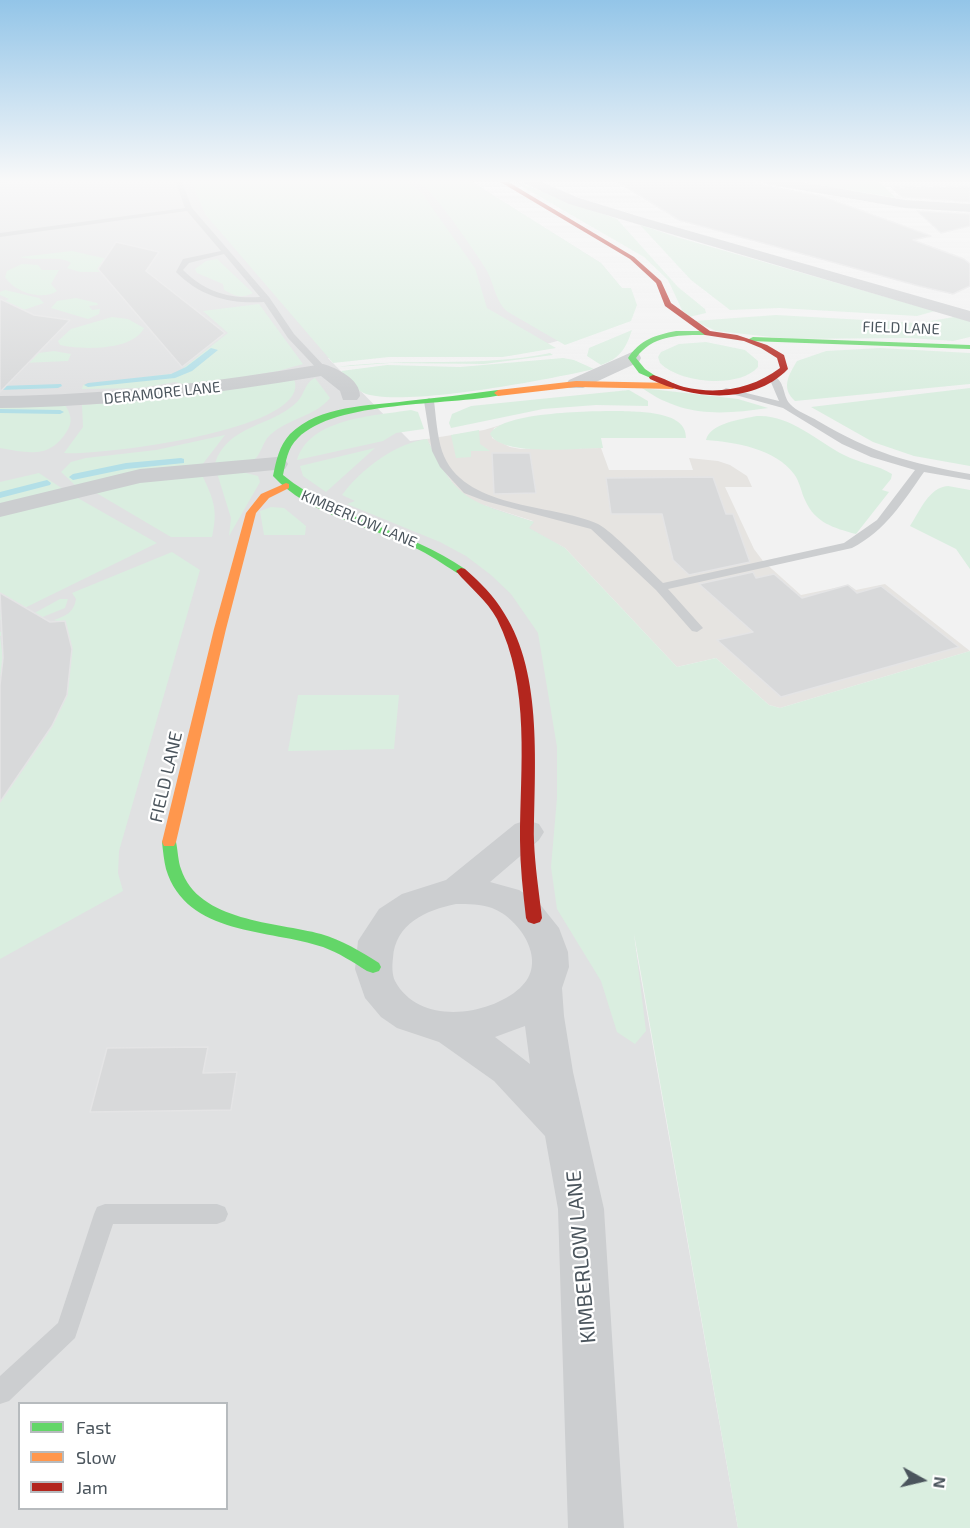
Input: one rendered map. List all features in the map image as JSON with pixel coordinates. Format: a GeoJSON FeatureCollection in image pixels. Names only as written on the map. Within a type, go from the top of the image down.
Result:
{"type":"FeatureCollection","features":[{"type":"Feature","properties":{"kind":"street","name":"FIELD LANE"},"geometry":{"type":"LineString","coordinates":[[621,251],[632,258],[659,282],[668,304],[708,333]]}},
{"type":"Feature","properties":{"kind":"street"},"geometry":{"type":"LineString","coordinates":[[744,251],[970,317]]}},
{"type":"Feature","properties":{"kind":"street"},"geometry":{"type":"LineString","coordinates":[[576,384],[632,358],[635,351],[647,342],[668,304]]}},
{"type":"Feature","properties":{"kind":"street","name":"FIELD LANE"},"geometry":{"type":"LineString","coordinates":[[647,342],[667,336],[708,333],[742,338],[831,343],[878,342],[970,347]]}},
{"type":"Feature","properties":{"kind":"street","name":"FIELD LANE"},"geometry":{"type":"LineString","coordinates":[[742,338],[775,352],[784,364],[831,343]]}},
{"type":"Feature","properties":{"kind":"street"},"geometry":{"type":"LineString","coordinates":[[632,358],[644,374],[673,386]]}},
{"type":"Feature","properties":{"kind":"street"},"geometry":{"type":"LineString","coordinates":[[0,510],[140,476],[277,464],[284,445],[304,427],[356,402],[429,401],[576,384],[673,386],[726,391],[746,389],[774,380],[781,375],[784,364]]}},
{"type":"Feature","properties":{"kind":"street"},"geometry":{"type":"LineString","coordinates":[[324,371],[324,378],[339,393],[356,402]]}},
{"type":"Feature","properties":{"kind":"street","name":"DERAMORE LANE"},"geometry":{"type":"LineString","coordinates":[[0,402],[145,397],[324,371]]}},
{"type":"Feature","properties":{"kind":"street","name":"KIMBERLOW LANE"},"geometry":{"type":"LineString","coordinates":[[277,464],[278,476],[286,486],[326,508],[395,533],[427,549],[475,581],[504,622],[518,668],[528,770],[526,832],[534,918]]}},
{"type":"Feature","properties":{"kind":"street","name":"FIELD LANE"},"geometry":{"type":"LineString","coordinates":[[286,486],[268,492],[257,502],[251,513],[220,629],[169,844],[172,869],[189,896],[209,912],[233,924],[318,940],[348,951],[373,967]]}},
{"type":"Feature","properties":{"kind":"street"},"geometry":{"type":"LineString","coordinates":[[456,891],[526,832]]}},
{"type":"Feature","properties":{"kind":"street"},"geometry":{"type":"LineString","coordinates":[[456,891],[485,893],[512,902],[534,918],[548,939],[551,964],[543,988],[528,1005],[507,1018],[483,1026],[450,1028],[425,1023],[398,1009],[380,990],[373,967],[375,942],[388,920],[411,903],[432,895],[456,891]]}},
{"type":"Feature","properties":{"kind":"street","name":"KIMBERLOW LANE"},"geometry":{"type":"LineString","coordinates":[[543,988],[547,1050],[563,1126],[575,1166],[581,1209],[596,1528]]}},
{"type":"Feature","properties":{"kind":"street"},"geometry":{"type":"LineString","coordinates":[[450,1028],[508,1069],[563,1126]]}},
{"type":"Feature","properties":{"kind":"lane"},"geometry":{"type":"LineString","coordinates":[[266,299],[223,299],[188,280],[179,270],[186,261],[224,252],[266,299],[291,336],[324,371]]}},
{"type":"Feature","properties":{"kind":"lane"},"geometry":{"type":"LineString","coordinates":[[774,380],[786,406]]}},
{"type":"Feature","properties":{"kind":"lane"},"geometry":{"type":"LineString","coordinates":[[726,391],[786,406],[846,442],[875,455],[921,468],[970,477]]}},
{"type":"Feature","properties":{"kind":"lane"},"geometry":{"type":"LineString","coordinates":[[429,401],[440,458],[468,491],[489,499],[595,527],[660,587],[697,628]]}},
{"type":"Feature","properties":{"kind":"lane"},"geometry":{"type":"LineString","coordinates":[[660,587],[860,541],[881,525],[921,468]]}},
{"type":"Feature","properties":{"kind":"lane"},"geometry":{"type":"LineString","coordinates":[[0,1392],[67,1330],[105,1214],[217,1214]]}},
{"type":"Feature","properties":{"kind":"shaded area"},"geometry":{"type":"Polygon","coordinates":[[[0,251],[582,251],[601,263],[625,292],[572,337],[532,348],[328,358],[410,441],[427,439],[456,490],[472,501],[534,522],[529,528],[565,548],[738,1528],[0,1528],[0,251]]]}},
{"type":"Feature","properties":{"kind":"shaded area"},"geometry":{"type":"Polygon","coordinates":[[[511,422],[494,428],[492,438],[510,447],[521,449],[601,448],[609,470],[693,470],[689,458],[718,461],[730,465],[747,476],[752,487],[725,487],[754,549],[763,561],[801,595],[849,585],[856,590],[885,584],[970,651],[780,708],[769,705],[716,658],[677,667],[565,548],[528,528],[533,521],[471,501],[456,490],[427,439],[484,430],[511,422]]]}},
{"type":"Feature","properties":{"kind":"green space"},"geometry":{"type":"Polygon","coordinates":[[[73,251],[112,260],[102,272],[80,272],[67,268],[71,263],[66,261],[20,257],[73,251]]]}},
{"type":"Feature","properties":{"kind":"green space"},"geometry":{"type":"Polygon","coordinates":[[[237,251],[463,251],[475,268],[487,308],[556,348],[503,357],[389,357],[333,363],[237,251]]]}},
{"type":"Feature","properties":{"kind":"green space"},"geometry":{"type":"Polygon","coordinates":[[[475,251],[582,251],[601,263],[622,288],[631,288],[637,305],[631,321],[565,345],[504,308],[475,251]]]}},
{"type":"Feature","properties":{"kind":"green space"},"geometry":{"type":"Polygon","coordinates":[[[634,251],[646,251],[678,287],[705,309],[706,313],[689,317],[682,310],[668,280],[644,257],[634,251]]]}},
{"type":"Feature","properties":{"kind":"green space"},"geometry":{"type":"Polygon","coordinates":[[[664,251],[726,251],[935,311],[917,316],[779,308],[730,310],[691,280],[664,251]]]}},
{"type":"Feature","properties":{"kind":"green space"},"geometry":{"type":"Polygon","coordinates":[[[217,259],[253,293],[245,296],[235,295],[224,290],[223,284],[197,273],[195,269],[206,261],[217,259]]]}},
{"type":"Feature","properties":{"kind":"green space"},"geometry":{"type":"Polygon","coordinates":[[[22,264],[38,265],[42,270],[59,270],[51,284],[57,291],[51,294],[36,295],[15,287],[5,277],[7,271],[22,264]]]}},
{"type":"Feature","properties":{"kind":"green space"},"geometry":{"type":"Polygon","coordinates":[[[5,290],[39,298],[44,303],[9,315],[0,303],[9,299],[0,295],[0,292],[5,290]]]}},
{"type":"Feature","properties":{"kind":"green space"},"geometry":{"type":"Polygon","coordinates":[[[76,298],[97,303],[98,305],[89,306],[92,310],[100,309],[99,314],[88,319],[51,308],[57,301],[76,298]]]}},
{"type":"Feature","properties":{"kind":"green space"},"geometry":{"type":"Polygon","coordinates":[[[259,304],[303,364],[278,371],[191,386],[175,382],[141,388],[82,389],[83,385],[177,373],[228,333],[203,311],[259,304]]]}},
{"type":"Feature","properties":{"kind":"green space"},"geometry":{"type":"Polygon","coordinates":[[[776,315],[918,323],[954,317],[970,321],[970,337],[953,341],[910,338],[790,339],[716,331],[694,321],[776,315]]]}},
{"type":"Feature","properties":{"kind":"green space"},"geometry":{"type":"Polygon","coordinates":[[[112,317],[128,319],[144,328],[138,336],[129,341],[106,347],[69,347],[60,345],[58,341],[71,329],[112,317]]]}},
{"type":"Feature","properties":{"kind":"green space"},"geometry":{"type":"Polygon","coordinates":[[[632,330],[625,347],[613,360],[601,365],[587,356],[589,348],[632,330]]]}},
{"type":"Feature","properties":{"kind":"green space"},"geometry":{"type":"Polygon","coordinates":[[[706,342],[745,350],[758,361],[758,367],[749,374],[737,378],[709,381],[681,375],[660,363],[658,357],[661,352],[679,344],[706,342]]]}},
{"type":"Feature","properties":{"kind":"green space"},"geometry":{"type":"Polygon","coordinates":[[[880,348],[970,353],[970,384],[795,401],[788,391],[787,382],[797,361],[826,351],[880,348]]]}},
{"type":"Feature","properties":{"kind":"green space"},"geometry":{"type":"Polygon","coordinates":[[[54,351],[71,354],[68,361],[0,364],[0,358],[54,351]]]}},
{"type":"Feature","properties":{"kind":"green space"},"geometry":{"type":"Polygon","coordinates":[[[550,353],[553,355],[484,364],[390,363],[471,361],[550,353]]]}},
{"type":"Feature","properties":{"kind":"green space"},"geometry":{"type":"Polygon","coordinates":[[[563,358],[594,369],[474,391],[403,397],[377,396],[360,391],[341,371],[387,365],[460,367],[563,358]]]}},
{"type":"Feature","properties":{"kind":"green space"},"geometry":{"type":"Polygon","coordinates":[[[390,363],[337,367],[364,364],[390,363]]]}},
{"type":"Feature","properties":{"kind":"green space"},"geometry":{"type":"Polygon","coordinates":[[[315,378],[330,398],[324,404],[277,430],[267,438],[252,461],[239,464],[215,463],[221,450],[229,441],[286,411],[299,400],[311,380],[315,378]]]}},
{"type":"Feature","properties":{"kind":"green space"},"geometry":{"type":"Polygon","coordinates":[[[294,379],[292,397],[272,412],[239,426],[157,444],[117,450],[64,453],[83,427],[82,405],[170,399],[294,379]]]}},
{"type":"Feature","properties":{"kind":"green space"},"geometry":{"type":"Polygon","coordinates":[[[642,388],[738,399],[768,408],[734,412],[702,412],[672,404],[642,388]]]}},
{"type":"Feature","properties":{"kind":"green space"},"geometry":{"type":"Polygon","coordinates":[[[970,388],[970,466],[914,456],[873,442],[811,407],[970,388]]]}},
{"type":"Feature","properties":{"kind":"green space"},"geometry":{"type":"Polygon","coordinates":[[[629,390],[648,401],[648,406],[596,405],[543,409],[451,428],[449,423],[452,414],[471,406],[629,390]]]}},
{"type":"Feature","properties":{"kind":"green space"},"geometry":{"type":"Polygon","coordinates":[[[0,405],[65,405],[71,421],[60,440],[46,450],[29,452],[0,448],[0,405]]]}},
{"type":"Feature","properties":{"kind":"green space"},"geometry":{"type":"Polygon","coordinates":[[[411,410],[418,412],[424,429],[396,433],[383,441],[297,460],[304,446],[315,435],[329,427],[362,417],[411,410]]]}},
{"type":"Feature","properties":{"kind":"green space"},"geometry":{"type":"Polygon","coordinates":[[[572,412],[650,413],[671,418],[684,429],[686,438],[601,438],[603,448],[542,450],[509,446],[497,441],[490,434],[498,426],[530,417],[572,412]]]}},
{"type":"Feature","properties":{"kind":"green space"},"geometry":{"type":"Polygon","coordinates":[[[757,416],[780,419],[844,455],[892,474],[891,479],[882,490],[889,492],[856,534],[833,527],[814,514],[805,500],[798,480],[777,458],[754,448],[706,440],[709,434],[720,426],[735,420],[757,416]]]}},
{"type":"Feature","properties":{"kind":"green space"},"geometry":{"type":"Polygon","coordinates":[[[479,430],[480,444],[490,451],[471,451],[471,457],[456,458],[451,435],[479,430]]]}},
{"type":"Feature","properties":{"kind":"green space"},"geometry":{"type":"Polygon","coordinates":[[[225,435],[202,465],[76,486],[61,472],[71,462],[86,458],[156,450],[225,435]]]}},
{"type":"Feature","properties":{"kind":"green space"},"geometry":{"type":"Polygon","coordinates":[[[427,439],[457,488],[480,503],[534,522],[529,528],[565,548],[677,667],[716,658],[769,705],[780,708],[970,651],[970,1528],[738,1528],[634,934],[646,1031],[635,1044],[617,1032],[601,981],[557,909],[551,867],[557,798],[557,747],[538,633],[511,594],[466,556],[440,542],[347,504],[355,501],[342,495],[359,476],[380,459],[403,446],[427,439]]]}},
{"type":"Feature","properties":{"kind":"green space"},"geometry":{"type":"Polygon","coordinates":[[[375,448],[326,492],[303,476],[300,466],[375,448]]]}},
{"type":"Feature","properties":{"kind":"green space"},"geometry":{"type":"Polygon","coordinates":[[[242,472],[258,476],[260,482],[229,536],[231,518],[217,473],[242,472]]]}},
{"type":"Feature","properties":{"kind":"green space"},"geometry":{"type":"Polygon","coordinates":[[[39,473],[63,489],[0,506],[0,482],[39,473]]]}},
{"type":"Feature","properties":{"kind":"green space"},"geometry":{"type":"Polygon","coordinates":[[[202,475],[214,505],[215,519],[212,537],[171,537],[93,491],[127,483],[202,475]]]}},
{"type":"Feature","properties":{"kind":"green space"},"geometry":{"type":"Polygon","coordinates":[[[941,487],[970,490],[970,569],[956,549],[910,526],[930,495],[941,487]]]}},
{"type":"Feature","properties":{"kind":"green space"},"geometry":{"type":"Polygon","coordinates":[[[76,497],[157,543],[0,620],[0,610],[10,605],[10,598],[0,593],[0,514],[76,497]]]}},
{"type":"Feature","properties":{"kind":"green space"},"geometry":{"type":"Polygon","coordinates":[[[271,507],[284,508],[306,526],[305,535],[264,535],[260,511],[271,507]]]}},
{"type":"Feature","properties":{"kind":"green space"},"geometry":{"type":"Polygon","coordinates":[[[172,552],[200,570],[119,851],[118,873],[123,891],[0,959],[0,785],[18,777],[52,726],[67,695],[72,649],[63,623],[54,620],[66,615],[73,607],[76,599],[72,593],[172,552]]]}},
{"type":"Feature","properties":{"kind":"green space"},"geometry":{"type":"Polygon","coordinates":[[[60,599],[68,599],[65,608],[40,618],[35,628],[0,636],[0,632],[60,599]]]}},
{"type":"Feature","properties":{"kind":"green space"},"geometry":{"type":"Polygon","coordinates":[[[0,636],[3,658],[0,679],[0,636]]]}},
{"type":"Feature","properties":{"kind":"green space"},"geometry":{"type":"Polygon","coordinates":[[[298,695],[399,695],[394,749],[288,751],[298,695]]]}},
{"type":"Feature","properties":{"kind":"building"},"geometry":{"type":"Polygon","coordinates":[[[110,251],[159,252],[146,271],[225,333],[182,367],[98,269],[110,251]]]}},
{"type":"Feature","properties":{"kind":"building"},"geometry":{"type":"Polygon","coordinates":[[[793,251],[943,251],[964,259],[970,264],[970,286],[953,294],[793,251]]]}},
{"type":"Feature","properties":{"kind":"building"},"geometry":{"type":"Polygon","coordinates":[[[0,299],[34,315],[70,320],[0,392],[0,299]]]}},
{"type":"Feature","properties":{"kind":"building"},"geometry":{"type":"Polygon","coordinates":[[[492,453],[530,453],[536,493],[494,494],[492,453]]]}},
{"type":"Feature","properties":{"kind":"building"},"geometry":{"type":"Polygon","coordinates":[[[713,477],[726,514],[733,514],[750,562],[689,575],[673,560],[662,514],[611,514],[606,478],[713,477]]]}},
{"type":"Feature","properties":{"kind":"building"},"geometry":{"type":"Polygon","coordinates":[[[753,572],[756,578],[774,574],[802,598],[848,585],[857,593],[881,586],[959,647],[781,697],[717,640],[753,632],[699,584],[753,572]]]}},
{"type":"Feature","properties":{"kind":"building"},"geometry":{"type":"Polygon","coordinates":[[[0,593],[50,622],[65,621],[72,649],[67,695],[52,726],[0,802],[0,685],[3,658],[0,593]]]}},
{"type":"Feature","properties":{"kind":"building"},"geometry":{"type":"Polygon","coordinates":[[[208,1047],[203,1073],[237,1072],[231,1110],[90,1112],[107,1048],[208,1047]]]}},
{"type":"Feature","properties":{"kind":"waterway"},"geometry":{"type":"LineString","coordinates":[[88,385],[172,376],[189,369],[214,350]]}},
{"type":"Feature","properties":{"kind":"waterway"},"geometry":{"type":"LineString","coordinates":[[0,388],[58,386]]}},
{"type":"Feature","properties":{"kind":"waterway"},"geometry":{"type":"LineString","coordinates":[[0,411],[60,412]]}},
{"type":"Feature","properties":{"kind":"waterway"},"geometry":{"type":"LineString","coordinates":[[73,477],[126,466],[181,461]]}},
{"type":"Feature","properties":{"kind":"waterway"},"geometry":{"type":"LineString","coordinates":[[0,495],[47,483]]}},
{"type":"Feature","properties":{"kind":"traffic: fast"},"geometry":{"type":"LineString","coordinates":[[653,377],[642,371],[632,358],[638,349],[655,338],[665,335],[708,333]]}},
{"type":"Feature","properties":{"kind":"traffic: fast"},"geometry":{"type":"LineString","coordinates":[[753,339],[970,347]]}},
{"type":"Feature","properties":{"kind":"traffic: fast"},"geometry":{"type":"LineString","coordinates":[[461,571],[416,544],[344,516],[298,492],[278,476],[282,454],[292,438],[306,426],[324,417],[364,408],[498,393]]}},
{"type":"Feature","properties":{"kind":"traffic: fast"},"geometry":{"type":"LineString","coordinates":[[169,842],[174,870],[185,891],[202,906],[222,917],[246,924],[327,942],[373,967]]}},
{"type":"Feature","properties":{"kind":"traffic: slow"},"geometry":{"type":"LineString","coordinates":[[498,393],[576,384],[673,386]]}},
{"type":"Feature","properties":{"kind":"traffic: slow"},"geometry":{"type":"LineString","coordinates":[[169,842],[220,629],[251,513],[265,496],[286,486]]}},
{"type":"Feature","properties":{"kind":"traffic: jam"},"geometry":{"type":"LineString","coordinates":[[621,251],[632,258],[659,282],[668,304],[708,333]]}},
{"type":"Feature","properties":{"kind":"traffic: jam"},"geometry":{"type":"LineString","coordinates":[[653,377],[685,389],[721,393],[756,386],[771,379],[784,369],[781,357],[764,346],[737,337],[708,333]]}},
{"type":"Feature","properties":{"kind":"traffic: jam"},"geometry":{"type":"LineString","coordinates":[[461,571],[499,613],[513,644],[520,671],[527,728],[527,851],[534,918]]}}]}
